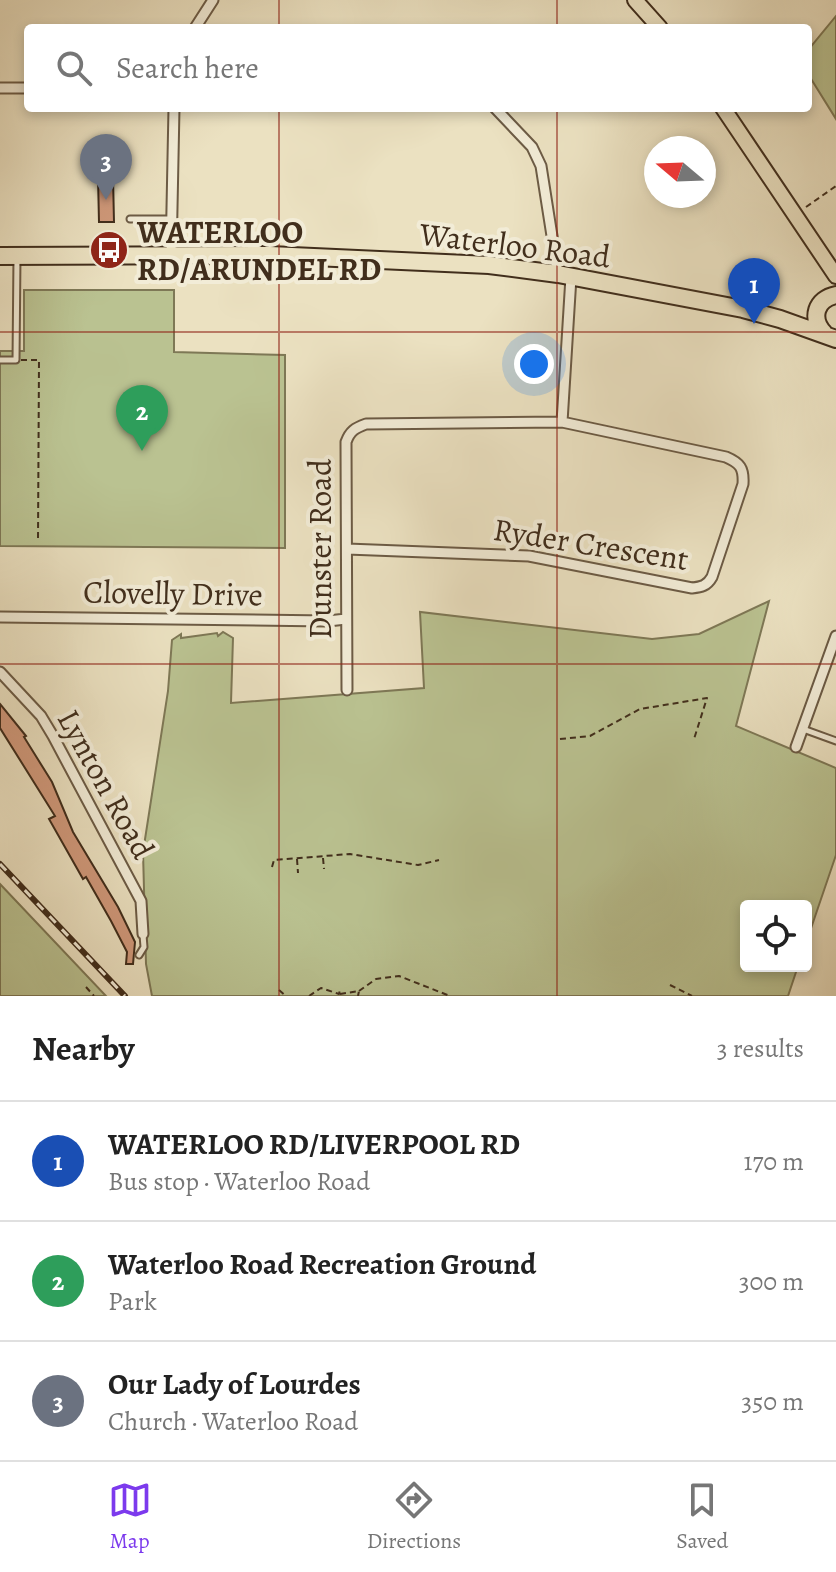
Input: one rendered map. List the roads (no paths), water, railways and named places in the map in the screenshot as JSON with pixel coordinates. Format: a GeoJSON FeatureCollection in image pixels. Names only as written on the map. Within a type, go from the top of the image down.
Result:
{"type":"FeatureCollection","features":[{"type":"Feature","properties":{"kind":"highway","name":"Waterloo Road"},"geometry":{"type":"LineString","coordinates":[[9,256],[171,258],[270,255],[489,265],[668,294],[780,319],[830,336]]}},
{"type":"Feature","properties":{"kind":"highway","name":"Waterloo Road"},"geometry":{"type":"LineString","coordinates":[[780,319],[802,316],[825,301]]}},
{"type":"Feature","properties":{"kind":"highway"},"geometry":{"type":"LineString","coordinates":[[825,301],[816,320],[830,336]]}},
{"type":"Feature","properties":{"kind":"main road"},"geometry":{"type":"LineString","coordinates":[[635,0],[656,24]]}},
{"type":"Feature","properties":{"kind":"main road"},"geometry":{"type":"LineString","coordinates":[[726,112],[836,276]]}},
{"type":"Feature","properties":{"kind":"main road"},"geometry":{"type":"LineString","coordinates":[[825,301],[828,282],[826,263]]}},
{"type":"Feature","properties":{"kind":"street"},"geometry":{"type":"LineString","coordinates":[[198,24],[213,0]]}},
{"type":"Feature","properties":{"kind":"street"},"geometry":{"type":"LineString","coordinates":[[0,88],[24,88]]}},
{"type":"Feature","properties":{"kind":"street"},"geometry":{"type":"LineString","coordinates":[[171,258],[174,112]]}},
{"type":"Feature","properties":{"kind":"street"},"geometry":{"type":"LineString","coordinates":[[499,112],[532,147],[541,166],[565,275],[562,422]]}},
{"type":"Feature","properties":{"kind":"street","name":"Dunster Road"},"geometry":{"type":"LineString","coordinates":[[347,690],[346,442],[349,434],[366,424],[562,422]]}},
{"type":"Feature","properties":{"kind":"street","name":"Ryder Crescent"},"geometry":{"type":"LineString","coordinates":[[347,549],[529,556],[692,588],[709,583],[743,484],[739,463],[726,457],[562,422]]}},
{"type":"Feature","properties":{"kind":"street","name":"Clovelly Drive"},"geometry":{"type":"LineString","coordinates":[[0,617],[346,619]]}},
{"type":"Feature","properties":{"kind":"street"},"geometry":{"type":"LineString","coordinates":[[796,747],[831,664],[836,636]]}},
{"type":"Feature","properties":{"kind":"street","name":"Lynton Road"},"geometry":{"type":"LineString","coordinates":[[0,672],[41,716],[53,736],[141,901],[143,934]]}},
{"type":"Feature","properties":{"kind":"lane"},"geometry":{"type":"LineString","coordinates":[[130,219],[172,220]]}},
{"type":"Feature","properties":{"kind":"lane"},"geometry":{"type":"LineString","coordinates":[[0,360],[16,360],[9,256]]}},
{"type":"Feature","properties":{"kind":"lane"},"geometry":{"type":"LineString","coordinates":[[802,729],[836,741]]}},
{"type":"Feature","properties":{"kind":"lane"},"geometry":{"type":"LineString","coordinates":[[139,955],[144,947],[143,934]]}},
{"type":"Feature","properties":{"kind":"railway"},"geometry":{"type":"LineString","coordinates":[[0,864],[125,996]]}},
{"type":"Feature","properties":{"kind":"place","name":"Our Lady of Lourdes"},"geometry":{"type":"Point","coordinates":[106,200]}},
{"type":"Feature","properties":{"kind":"place","name":"WATERLOO RD/ARUNDEL RD"},"geometry":{"type":"Point","coordinates":[109,250]}},
{"type":"Feature","properties":{"kind":"place","name":"WATERLOO RD/LIVERPOOL RD"},"geometry":{"type":"Point","coordinates":[754,324]}},
{"type":"Feature","properties":{"kind":"place","name":"Waterloo Road Recreation Ground"},"geometry":{"type":"Point","coordinates":[142,451]}}]}
